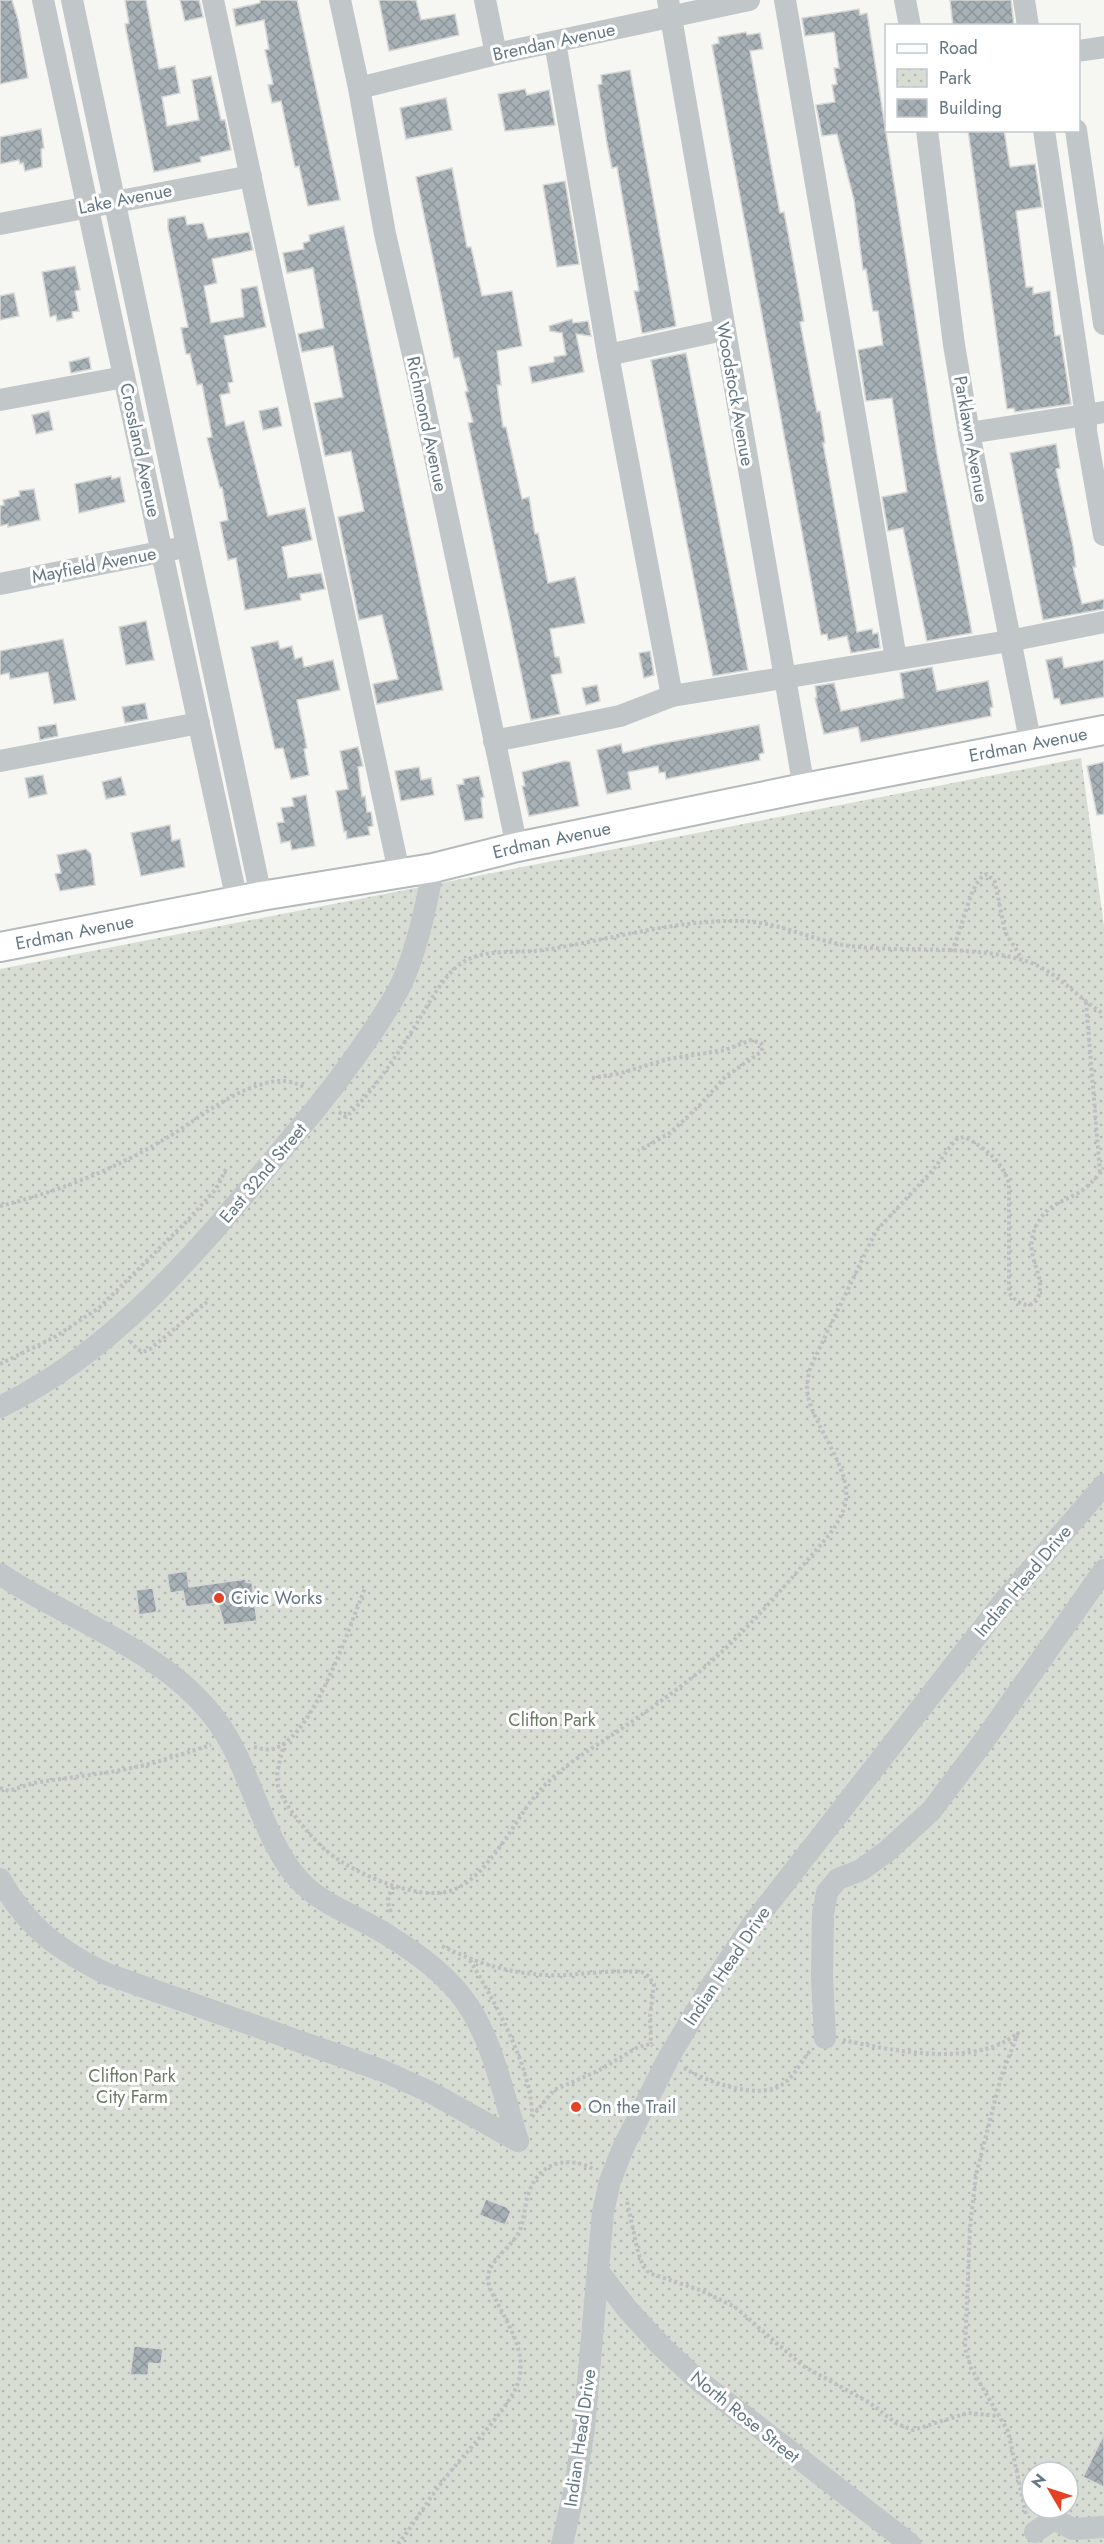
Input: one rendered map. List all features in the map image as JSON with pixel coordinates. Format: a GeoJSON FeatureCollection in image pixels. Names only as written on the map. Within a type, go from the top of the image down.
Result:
{"type":"FeatureCollection","features":[{"type":"Feature","properties":{"kind":"main road","name":"Erdman Avenue"},"geometry":{"type":"LineString","coordinates":[[0,947],[249,899],[433,868],[517,847],[1104,730]]}},
{"type":"Feature","properties":{"kind":"street","name":"Crossland Avenue"},"geometry":{"type":"LineString","coordinates":[[43,0],[199,723],[249,899]]}},
{"type":"Feature","properties":{"kind":"street","name":"Crossland Avenue"},"geometry":{"type":"LineString","coordinates":[[72,0],[189,547],[249,899]]}},
{"type":"Feature","properties":{"kind":"street"},"geometry":{"type":"LineString","coordinates":[[213,0],[399,872]]}},
{"type":"Feature","properties":{"kind":"street","name":"Richmond Avenue"},"geometry":{"type":"LineString","coordinates":[[340,0],[360,88],[385,234],[419,381],[517,847]]}},
{"type":"Feature","properties":{"kind":"street"},"geometry":{"type":"LineString","coordinates":[[485,0],[496,54]]}},
{"type":"Feature","properties":{"kind":"street","name":"Brendan Avenue"},"geometry":{"type":"LineString","coordinates":[[360,88],[496,54],[555,42],[670,9],[749,0]]}},
{"type":"Feature","properties":{"kind":"street"},"geometry":{"type":"LineString","coordinates":[[785,0],[896,659]]}},
{"type":"Feature","properties":{"kind":"street"},"geometry":{"type":"LineString","coordinates":[[905,0],[910,24]]}},
{"type":"Feature","properties":{"kind":"street"},"geometry":{"type":"LineString","coordinates":[[1024,0],[1028,24]]}},
{"type":"Feature","properties":{"kind":"street","name":"Woodstock Avenue"},"geometry":{"type":"LineString","coordinates":[[670,9],[723,330],[804,788]]}},
{"type":"Feature","properties":{"kind":"street"},"geometry":{"type":"LineString","coordinates":[[555,42],[608,355],[672,696]]}},
{"type":"Feature","properties":{"kind":"street"},"geometry":{"type":"LineString","coordinates":[[1080,51],[1104,47]]}},
{"type":"Feature","properties":{"kind":"street","name":"Parklawn Avenue"},"geometry":{"type":"LineString","coordinates":[[927,132],[954,345],[969,433],[1031,745]]}},
{"type":"Feature","properties":{"kind":"street"},"geometry":{"type":"LineString","coordinates":[[1044,132],[1095,414],[1086,431],[1104,535]]}},
{"type":"Feature","properties":{"kind":"street"},"geometry":{"type":"LineString","coordinates":[[1076,132],[1104,324]]}},
{"type":"Feature","properties":{"kind":"street","name":"Lake Avenue"},"geometry":{"type":"LineString","coordinates":[[0,224],[251,176]]}},
{"type":"Feature","properties":{"kind":"street"},"geometry":{"type":"LineString","coordinates":[[608,355],[723,330]]}},
{"type":"Feature","properties":{"kind":"street"},"geometry":{"type":"LineString","coordinates":[[0,400],[124,377]]}},
{"type":"Feature","properties":{"kind":"street"},"geometry":{"type":"LineString","coordinates":[[969,433],[1095,414]]}},
{"type":"Feature","properties":{"kind":"street","name":"Mayfield Avenue"},"geometry":{"type":"LineString","coordinates":[[0,584],[189,547]]}},
{"type":"Feature","properties":{"kind":"street"},"geometry":{"type":"LineString","coordinates":[[494,741],[621,716],[672,696],[1010,641],[1104,622]]}},
{"type":"Feature","properties":{"kind":"street"},"geometry":{"type":"LineString","coordinates":[[0,761],[199,723]]}},
{"type":"Feature","properties":{"kind":"street","name":"East 32nd Street"},"geometry":{"type":"LineString","coordinates":[[0,1407],[58,1374],[118,1328],[183,1264],[323,1101],[391,1003],[405,974],[423,913],[433,868]]}},
{"type":"Feature","properties":{"kind":"street","name":"Indian Head Drive"},"geometry":{"type":"LineString","coordinates":[[562,2544],[574,2492],[584,2428],[603,2212],[610,2181],[660,2050],[710,1988],[752,1925],[1004,1601],[1104,1485]]}},
{"type":"Feature","properties":{"kind":"street"},"geometry":{"type":"LineString","coordinates":[[825,2038],[822,1978],[823,1914],[827,1892],[838,1879],[861,1870],[886,1852],[931,1811],[1104,1570]]}},
{"type":"Feature","properties":{"kind":"street"},"geometry":{"type":"LineString","coordinates":[[0,1574],[34,1596],[161,1666],[206,1706],[231,1744],[279,1847],[297,1878],[316,1894],[398,1942],[432,1967],[462,1996],[473,2013],[487,2044],[518,2141]]}},
{"type":"Feature","properties":{"kind":"street"},"geometry":{"type":"LineString","coordinates":[[0,1879],[25,1917],[44,1936],[91,1966],[259,2029],[381,2070],[430,2092],[518,2141]]}},
{"type":"Feature","properties":{"kind":"street","name":"North Rose Street"},"geometry":{"type":"LineString","coordinates":[[598,2271],[628,2310],[661,2346],[699,2381],[910,2544]]}},
{"type":"Feature","properties":{"kind":"street"},"geometry":{"type":"LineString","coordinates":[[1035,2532],[1054,2519],[1073,2529],[1104,2527]]}},
{"type":"Feature","properties":{"kind":"path"},"geometry":{"type":"LineString","coordinates":[[951,951],[963,925],[976,882],[981,876],[987,874],[995,882],[1005,932],[1023,960]]}},
{"type":"Feature","properties":{"kind":"path"},"geometry":{"type":"LineString","coordinates":[[0,1206],[52,1191],[157,1145],[222,1102],[267,1082],[282,1080],[296,1083],[346,1117],[375,1084],[449,975],[460,964],[491,953],[541,950],[635,932],[693,924],[744,921],[847,945],[994,954],[1023,960],[1043,967],[1056,975],[1104,1014]]}},
{"type":"Feature","properties":{"kind":"path"},"geometry":{"type":"LineString","coordinates":[[1086,1001],[1100,1173]]}},
{"type":"Feature","properties":{"kind":"path"},"geometry":{"type":"LineString","coordinates":[[592,1078],[621,1073],[668,1059],[725,1050],[751,1040],[756,1040],[764,1047],[755,1058],[725,1077],[670,1133],[638,1151]]}},
{"type":"Feature","properties":{"kind":"path"},"geometry":{"type":"LineString","coordinates":[[284,1743],[276,1781],[306,1830],[320,1846],[345,1864],[394,1886],[447,1892],[462,1887],[493,1855],[524,1810],[561,1770],[650,1710],[700,1671],[738,1635],[830,1534],[846,1503],[845,1486],[836,1458],[808,1398],[807,1384],[810,1368],[876,1231],[933,1170],[953,1143],[958,1138],[965,1137],[998,1160],[1004,1170],[1009,1183],[1009,1292],[1017,1303],[1023,1305],[1032,1304],[1038,1297],[1040,1288],[1032,1258],[1031,1243],[1043,1215],[1057,1204],[1088,1187],[1104,1168]]}},
{"type":"Feature","properties":{"kind":"path"},"geometry":{"type":"LineString","coordinates":[[0,1364],[53,1338],[99,1308],[187,1221],[216,1189],[226,1169]]}},
{"type":"Feature","properties":{"kind":"path"},"geometry":{"type":"LineString","coordinates":[[99,1308],[137,1349],[143,1352],[160,1342],[207,1302]]}},
{"type":"Feature","properties":{"kind":"path"},"geometry":{"type":"LineString","coordinates":[[0,1788],[9,1791]]}},
{"type":"Feature","properties":{"kind":"path"},"geometry":{"type":"LineString","coordinates":[[394,1886],[388,1895],[387,1904],[396,1917]]}},
{"type":"Feature","properties":{"kind":"path"},"geometry":{"type":"LineString","coordinates":[[441,1946],[479,1963],[530,1975],[642,1972],[654,1984],[650,2016],[660,2050]]}},
{"type":"Feature","properties":{"kind":"path"},"geometry":{"type":"LineString","coordinates":[[518,2141],[532,2117],[554,2090],[598,2071],[638,2048],[660,2050],[693,2074],[718,2083],[746,2090],[764,2091],[775,2089],[786,2082],[807,2054],[825,2038],[909,2051],[957,2053],[998,2047],[1018,2033],[1000,2077],[976,2175],[970,2228],[965,2348],[971,2368],[1008,2432],[1022,2504],[1027,2520],[1035,2532]]}},
{"type":"Feature","properties":{"kind":"green space","name":"Clifton Park"},"geometry":{"type":"Polygon","coordinates":[[[1081,758],[1104,926],[1104,2544],[0,2544],[0,969],[1081,758]]]}},
{"type":"Feature","properties":{"kind":"building"},"geometry":{"type":"Polygon","coordinates":[[[0,0],[12,0],[18,20],[28,78],[0,84],[0,0]]]}},
{"type":"Feature","properties":{"kind":"building"},"geometry":{"type":"Polygon","coordinates":[[[125,0],[146,0],[159,69],[175,66],[180,93],[162,97],[167,126],[199,120],[192,80],[211,76],[221,120],[225,120],[231,150],[200,157],[201,162],[154,172],[125,24],[129,23],[125,0]]]}},
{"type":"Feature","properties":{"kind":"building"},"geometry":{"type":"Polygon","coordinates":[[[180,0],[199,0],[203,17],[185,21],[180,0]]]}},
{"type":"Feature","properties":{"kind":"building"},"geometry":{"type":"Polygon","coordinates":[[[260,0],[297,0],[340,200],[308,206],[299,166],[295,167],[281,101],[272,103],[268,85],[273,84],[265,50],[269,49],[264,20],[236,26],[233,9],[260,3],[260,0]]]}},
{"type":"Feature","properties":{"kind":"building"},"geometry":{"type":"Polygon","coordinates":[[[379,0],[416,0],[421,20],[455,14],[459,35],[389,51],[379,0]]]}},
{"type":"Feature","properties":{"kind":"building"},"geometry":{"type":"Polygon","coordinates":[[[950,0],[1011,0],[1014,24],[953,24],[950,0]]]}},
{"type":"Feature","properties":{"kind":"building"},"geometry":{"type":"Polygon","coordinates":[[[859,9],[860,15],[867,13],[937,454],[972,633],[927,641],[903,528],[888,531],[882,497],[907,492],[892,398],[866,401],[858,350],[883,345],[878,311],[873,311],[866,269],[863,270],[854,200],[837,134],[822,136],[816,105],[835,102],[832,85],[837,84],[834,68],[839,68],[834,32],[805,36],[802,18],[859,9]]]}},
{"type":"Feature","properties":{"kind":"building"},"geometry":{"type":"Polygon","coordinates":[[[746,32],[747,35],[760,33],[763,49],[750,51],[780,213],[784,212],[789,238],[804,321],[800,322],[817,412],[820,411],[825,443],[823,443],[857,632],[872,629],[873,634],[878,633],[880,648],[851,653],[847,636],[828,640],[827,634],[821,635],[712,45],[719,43],[718,37],[746,32]]]}},
{"type":"Feature","properties":{"kind":"building"},"geometry":{"type":"Polygon","coordinates":[[[630,70],[676,326],[645,333],[642,333],[634,291],[639,291],[617,167],[612,168],[598,85],[602,84],[601,75],[630,70]]]}},
{"type":"Feature","properties":{"kind":"building"},"geometry":{"type":"Polygon","coordinates":[[[525,89],[527,95],[549,90],[555,125],[505,131],[498,94],[525,89]]]}},
{"type":"Feature","properties":{"kind":"building"},"geometry":{"type":"Polygon","coordinates":[[[446,98],[452,130],[406,139],[400,108],[446,98]]]}},
{"type":"Feature","properties":{"kind":"building"},"geometry":{"type":"Polygon","coordinates":[[[41,129],[44,148],[41,149],[42,167],[25,171],[23,163],[20,164],[19,160],[0,164],[0,137],[41,129]]]}},
{"type":"Feature","properties":{"kind":"building"},"geometry":{"type":"Polygon","coordinates":[[[968,132],[1004,132],[1010,167],[1035,164],[1042,207],[1016,211],[1026,287],[1033,287],[1033,294],[1050,291],[1055,336],[1060,335],[1071,404],[1015,412],[1014,408],[1007,409],[968,132]]]}},
{"type":"Feature","properties":{"kind":"building"},"geometry":{"type":"Polygon","coordinates":[[[452,168],[467,247],[471,247],[482,296],[512,291],[522,346],[497,351],[501,385],[497,385],[503,427],[506,427],[522,499],[529,497],[535,534],[538,533],[548,583],[575,577],[585,623],[550,629],[555,657],[559,657],[562,673],[551,675],[560,714],[531,720],[468,423],[473,422],[465,392],[468,391],[459,357],[454,358],[416,177],[452,168]]]}},
{"type":"Feature","properties":{"kind":"building"},"geometry":{"type":"Polygon","coordinates":[[[565,181],[579,264],[557,267],[543,185],[565,181]]]}},
{"type":"Feature","properties":{"kind":"building"},"geometry":{"type":"Polygon","coordinates":[[[185,216],[187,225],[203,223],[208,239],[249,232],[253,250],[212,259],[217,283],[204,286],[211,323],[244,317],[241,289],[257,286],[266,327],[224,336],[233,382],[228,383],[230,393],[220,395],[226,426],[244,421],[268,516],[305,508],[312,540],[282,547],[288,578],[321,573],[325,589],[300,594],[301,600],[245,610],[236,558],[228,560],[220,522],[228,520],[222,487],[220,488],[207,438],[212,437],[202,384],[197,385],[190,354],[186,354],[181,328],[188,327],[168,228],[168,219],[185,216]]]}},
{"type":"Feature","properties":{"kind":"building"},"geometry":{"type":"Polygon","coordinates":[[[344,226],[443,690],[377,704],[373,684],[398,679],[382,615],[359,620],[338,517],[364,511],[351,451],[325,456],[314,403],[343,397],[333,346],[302,352],[298,334],[324,328],[313,268],[287,273],[283,253],[304,249],[303,243],[310,241],[309,235],[344,226]]]}},
{"type":"Feature","properties":{"kind":"building"},"geometry":{"type":"Polygon","coordinates":[[[75,266],[80,290],[75,291],[79,311],[72,312],[73,318],[57,321],[56,315],[50,317],[42,272],[75,266]]]}},
{"type":"Feature","properties":{"kind":"building"},"geometry":{"type":"Polygon","coordinates":[[[14,293],[19,316],[0,320],[0,296],[14,293]]]}},
{"type":"Feature","properties":{"kind":"building"},"geometry":{"type":"Polygon","coordinates":[[[572,319],[573,323],[588,321],[591,336],[576,334],[584,372],[532,383],[529,367],[554,362],[554,357],[566,355],[562,333],[550,331],[549,326],[572,319]]]}},
{"type":"Feature","properties":{"kind":"building"},"geometry":{"type":"Polygon","coordinates":[[[686,353],[748,670],[713,676],[651,360],[686,353]]]}},
{"type":"Feature","properties":{"kind":"building"},"geometry":{"type":"Polygon","coordinates":[[[89,357],[91,369],[71,373],[69,362],[89,357]]]}},
{"type":"Feature","properties":{"kind":"building"},"geometry":{"type":"Polygon","coordinates":[[[278,407],[282,426],[263,430],[259,411],[278,407]]]}},
{"type":"Feature","properties":{"kind":"building"},"geometry":{"type":"Polygon","coordinates":[[[49,411],[53,430],[36,434],[32,415],[49,411]]]}},
{"type":"Feature","properties":{"kind":"building"},"geometry":{"type":"Polygon","coordinates":[[[1056,444],[1060,468],[1056,469],[1073,546],[1076,567],[1073,567],[1082,604],[1104,599],[1104,609],[1043,620],[1010,453],[1056,444]]]}},
{"type":"Feature","properties":{"kind":"building"},"geometry":{"type":"Polygon","coordinates":[[[111,476],[112,479],[120,477],[125,502],[79,513],[75,484],[111,476]]]}},
{"type":"Feature","properties":{"kind":"building"},"geometry":{"type":"Polygon","coordinates":[[[34,489],[40,520],[8,527],[8,524],[0,526],[0,506],[4,505],[3,500],[20,496],[19,491],[34,489]]]}},
{"type":"Feature","properties":{"kind":"building"},"geometry":{"type":"Polygon","coordinates":[[[146,621],[154,660],[126,665],[119,627],[146,621]]]}},
{"type":"Feature","properties":{"kind":"building"},"geometry":{"type":"Polygon","coordinates":[[[63,639],[76,700],[54,704],[48,672],[10,679],[9,673],[0,675],[0,651],[63,639]]]}},
{"type":"Feature","properties":{"kind":"building"},"geometry":{"type":"Polygon","coordinates":[[[278,641],[280,649],[292,646],[295,659],[302,657],[304,667],[333,660],[340,690],[297,700],[307,748],[304,749],[309,775],[291,779],[283,748],[275,749],[251,647],[278,641]]]}},
{"type":"Feature","properties":{"kind":"building"},"geometry":{"type":"Polygon","coordinates":[[[650,651],[654,675],[644,678],[639,653],[650,651]]]}},
{"type":"Feature","properties":{"kind":"building"},"geometry":{"type":"Polygon","coordinates":[[[1062,657],[1064,668],[1104,660],[1104,697],[1061,705],[1059,698],[1054,699],[1046,660],[1062,657]]]}},
{"type":"Feature","properties":{"kind":"building"},"geometry":{"type":"Polygon","coordinates":[[[932,667],[937,691],[988,681],[993,707],[990,708],[991,716],[861,742],[858,727],[824,734],[815,698],[817,698],[815,686],[834,683],[841,711],[904,698],[900,673],[932,667]]]}},
{"type":"Feature","properties":{"kind":"building"},"geometry":{"type":"Polygon","coordinates":[[[597,685],[600,701],[586,705],[582,688],[597,685]]]}},
{"type":"Feature","properties":{"kind":"building"},"geometry":{"type":"Polygon","coordinates":[[[145,703],[148,719],[125,723],[122,707],[145,703]]]}},
{"type":"Feature","properties":{"kind":"building"},"geometry":{"type":"Polygon","coordinates":[[[56,724],[58,736],[40,740],[38,727],[56,724]]]}},
{"type":"Feature","properties":{"kind":"building"},"geometry":{"type":"Polygon","coordinates":[[[759,725],[764,753],[759,754],[760,760],[666,779],[665,772],[659,773],[658,766],[628,772],[631,789],[607,794],[597,750],[621,744],[623,753],[759,725]]]}},
{"type":"Feature","properties":{"kind":"building"},"geometry":{"type":"Polygon","coordinates":[[[358,747],[363,766],[358,767],[362,797],[365,796],[367,812],[371,812],[373,826],[368,827],[370,835],[347,839],[336,791],[348,789],[340,751],[358,747]]]}},
{"type":"Feature","properties":{"kind":"building"},"geometry":{"type":"Polygon","coordinates":[[[565,761],[570,762],[579,806],[529,816],[522,786],[525,786],[522,772],[565,761]]]}},
{"type":"Feature","properties":{"kind":"building"},"geometry":{"type":"Polygon","coordinates":[[[1104,762],[1104,814],[1097,815],[1087,766],[1104,762]]]}},
{"type":"Feature","properties":{"kind":"building"},"geometry":{"type":"Polygon","coordinates":[[[419,767],[421,780],[431,778],[434,795],[401,801],[395,771],[419,767]]]}},
{"type":"Feature","properties":{"kind":"building"},"geometry":{"type":"Polygon","coordinates":[[[43,775],[47,794],[29,798],[25,778],[43,775]]]}},
{"type":"Feature","properties":{"kind":"building"},"geometry":{"type":"Polygon","coordinates":[[[479,776],[484,797],[481,798],[483,818],[465,821],[457,785],[464,784],[463,779],[479,776]]]}},
{"type":"Feature","properties":{"kind":"building"},"geometry":{"type":"Polygon","coordinates":[[[121,777],[126,795],[106,799],[102,782],[121,777]]]}},
{"type":"Feature","properties":{"kind":"building"},"geometry":{"type":"Polygon","coordinates":[[[306,795],[315,846],[292,850],[290,841],[281,843],[277,823],[284,822],[281,808],[294,806],[292,798],[306,795]]]}},
{"type":"Feature","properties":{"kind":"building"},"geometry":{"type":"Polygon","coordinates":[[[170,825],[172,841],[180,839],[185,867],[141,876],[131,833],[170,825]]]}},
{"type":"Feature","properties":{"kind":"building"},"geometry":{"type":"Polygon","coordinates":[[[86,849],[91,854],[95,885],[60,891],[55,874],[61,873],[57,855],[86,849]]]}},
{"type":"Feature","properties":{"kind":"building","name":"Civic Works"},"geometry":{"type":"Polygon","coordinates":[[[187,1571],[189,1587],[246,1579],[246,1582],[252,1583],[257,1621],[224,1625],[218,1603],[186,1607],[183,1591],[170,1593],[167,1574],[187,1571]]]}},
{"type":"Feature","properties":{"kind":"building"},"geometry":{"type":"Polygon","coordinates":[[[153,1588],[157,1612],[139,1615],[136,1590],[153,1588]]]}},
{"type":"Feature","properties":{"kind":"building"},"geometry":{"type":"Polygon","coordinates":[[[486,2199],[509,2208],[511,2211],[505,2225],[479,2215],[486,2199]]]}},
{"type":"Feature","properties":{"kind":"building"},"geometry":{"type":"Polygon","coordinates":[[[134,2346],[163,2349],[161,2364],[149,2363],[148,2375],[130,2375],[134,2346]]]}},
{"type":"Feature","properties":{"kind":"building"},"geometry":{"type":"Polygon","coordinates":[[[1104,2434],[1104,2487],[1083,2477],[1104,2434]]]}},
{"type":"Feature","properties":{"kind":"place","name":"Civic Works"},"geometry":{"type":"Point","coordinates":[219,1598]}},
{"type":"Feature","properties":{"kind":"place","name":"On the Trail"},"geometry":{"type":"Point","coordinates":[576,2107]}},
{"type":"Feature","properties":{"kind":"park label","name":"Clifton Park City Farm"},"geometry":{"type":"Point","coordinates":[132,2086]}}]}
